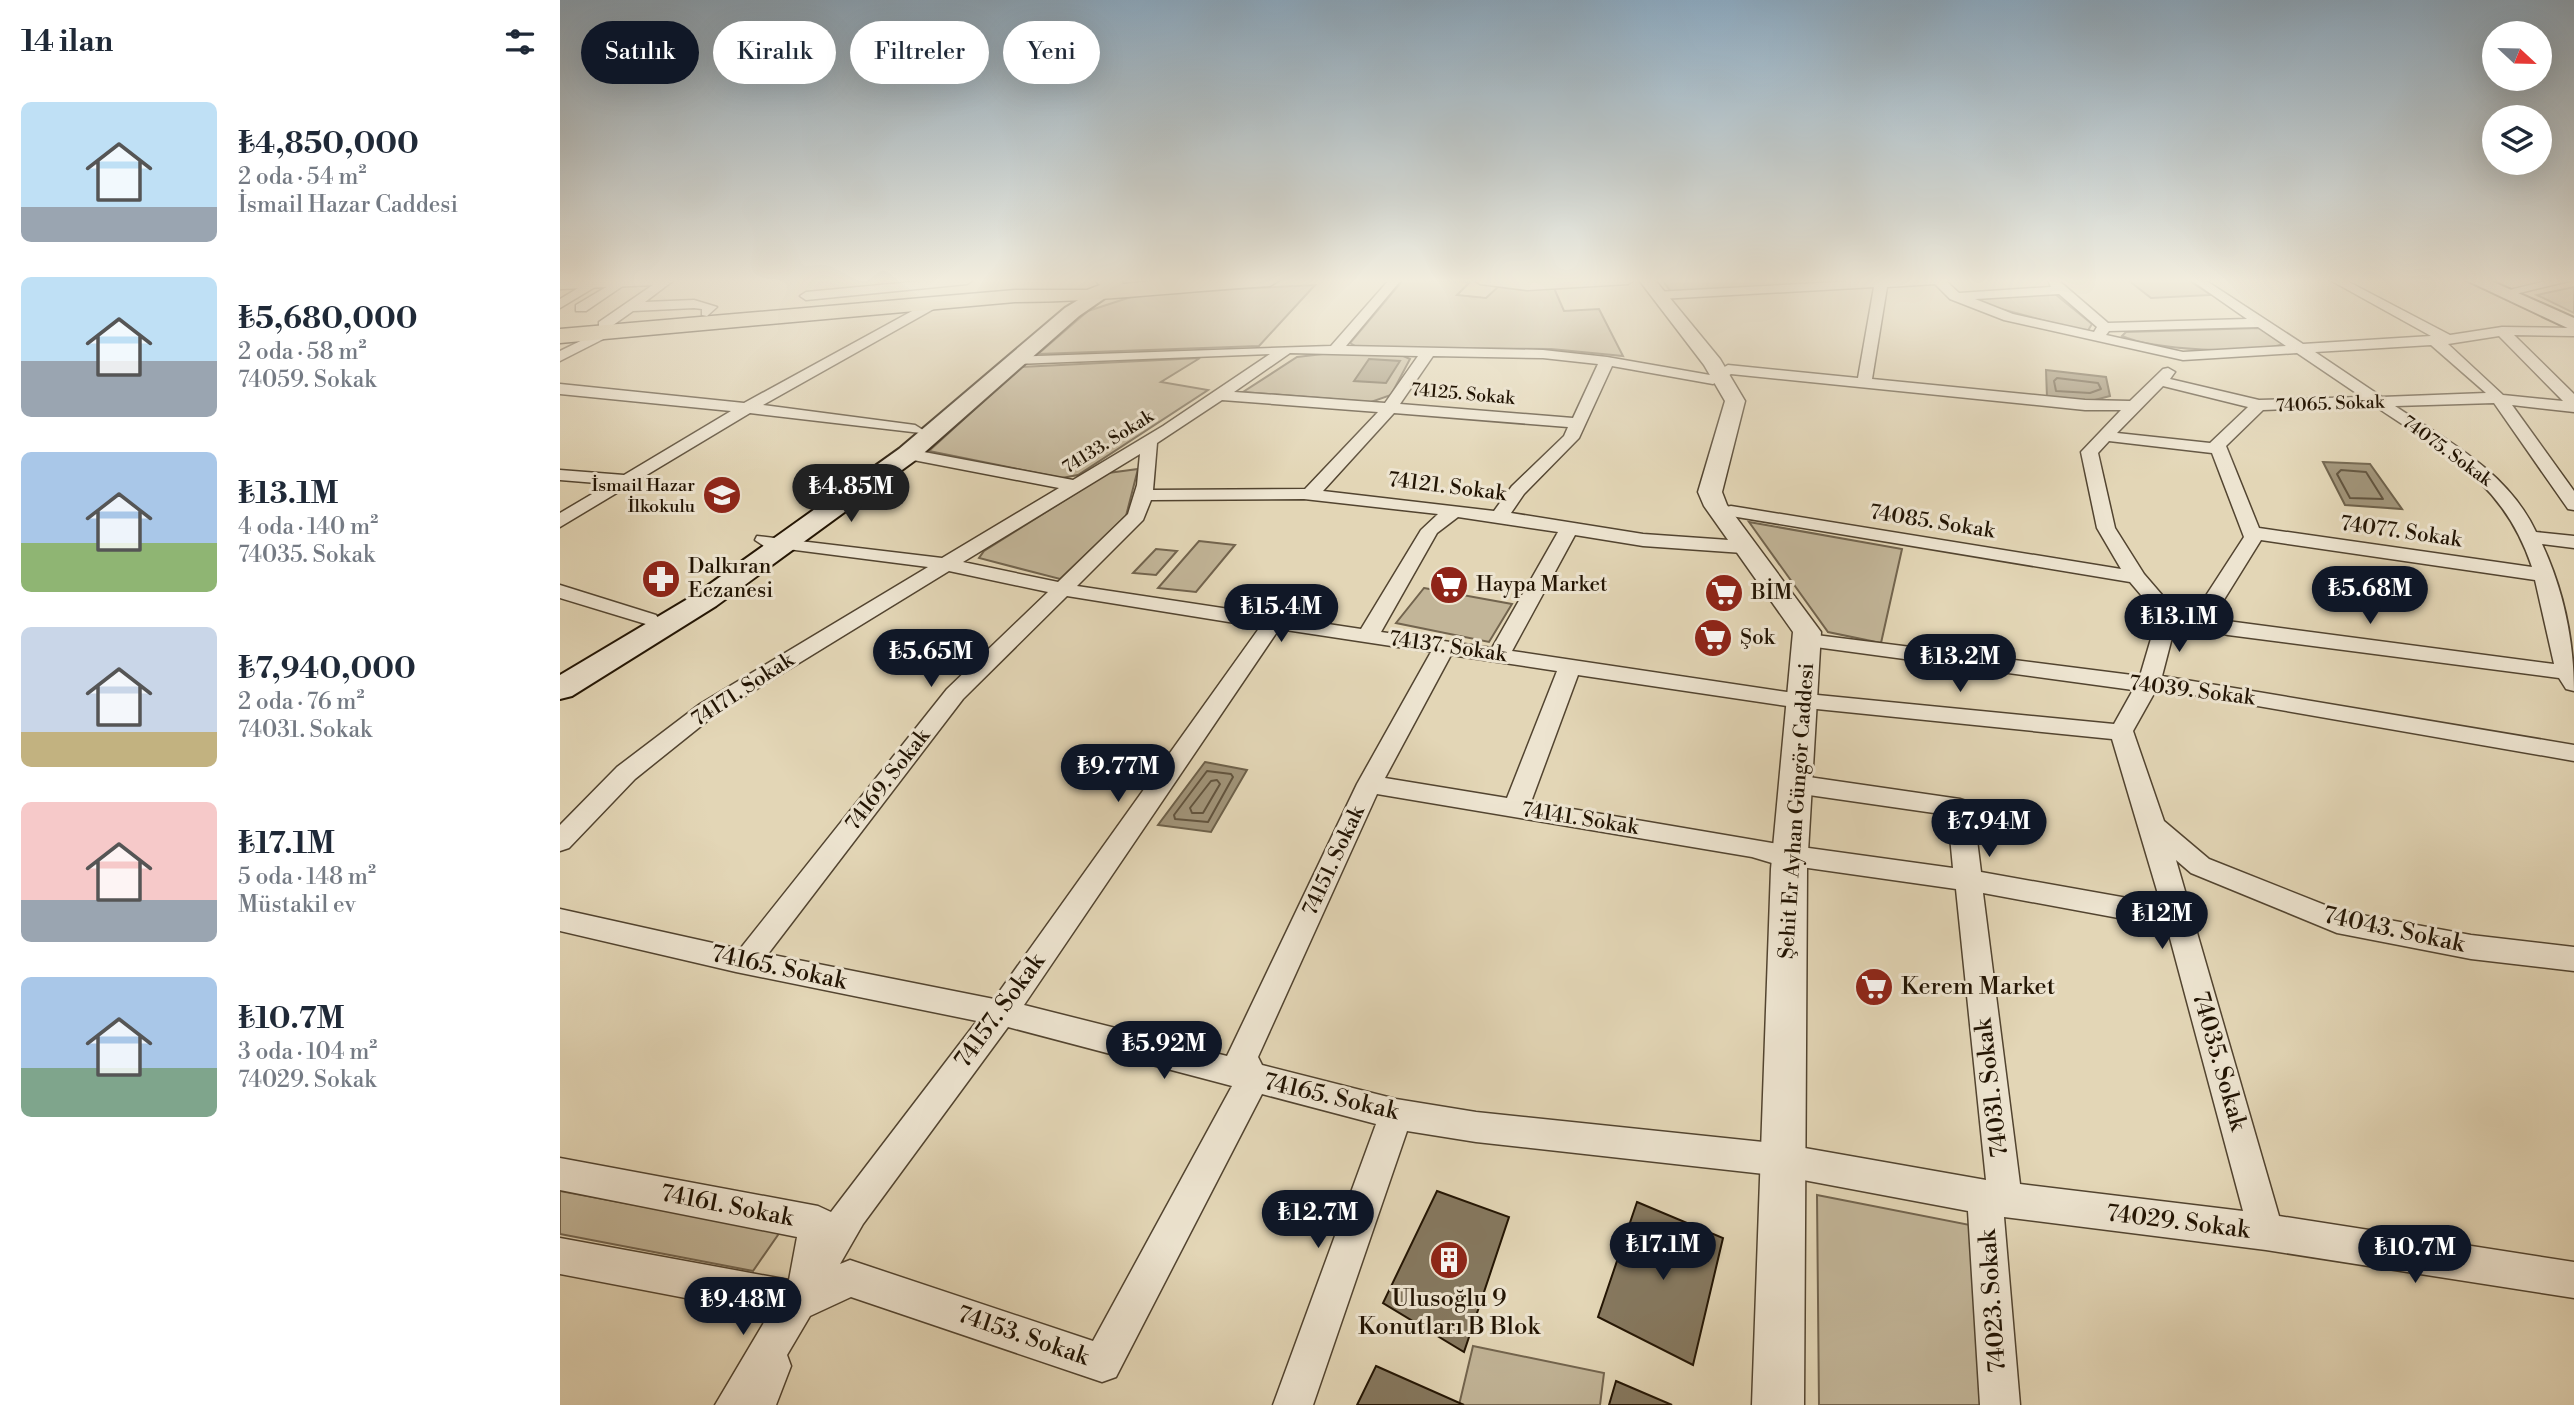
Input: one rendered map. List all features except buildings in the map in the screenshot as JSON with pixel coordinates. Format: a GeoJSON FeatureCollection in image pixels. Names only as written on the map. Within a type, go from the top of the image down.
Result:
{"type":"FeatureCollection","features":[{"type":"Feature","properties":{"kind":"main road"},"geometry":{"type":"LineString","coordinates":[[911,442],[1019,346]]}},
{"type":"Feature","properties":{"kind":"main road"},"geometry":{"type":"LineString","coordinates":[[560,672],[775,541],[911,442],[1016,360],[1030,346]]}},
{"type":"Feature","properties":{"kind":"main road"},"geometry":{"type":"LineString","coordinates":[[560,689],[706,600],[775,541]]}},
{"type":"Feature","properties":{"kind":"street"},"geometry":{"type":"LineString","coordinates":[[560,357],[579,346]]}},
{"type":"Feature","properties":{"kind":"street"},"geometry":{"type":"LineString","coordinates":[[560,521],[747,408],[858,346]]}},
{"type":"Feature","properties":{"kind":"street"},"geometry":{"type":"LineString","coordinates":[[1336,349],[1339,346]]}},
{"type":"Feature","properties":{"kind":"street","name":"Şehit Er Ayhan Güngör Caddesi"},"geometry":{"type":"LineString","coordinates":[[1698,346],[1735,401],[1710,492],[1743,547],[1807,632],[1808,640],[1790,856],[1778,1405]]}},
{"type":"Feature","properties":{"kind":"street"},"geometry":{"type":"LineString","coordinates":[[1864,384],[1871,346]]}},
{"type":"Feature","properties":{"kind":"street"},"geometry":{"type":"LineString","coordinates":[[2147,346],[2183,356],[2344,346]]}},
{"type":"Feature","properties":{"kind":"street","name":"74075. Sokak"},"geometry":{"type":"LineString","coordinates":[[2298,346],[2460,456],[2497,486],[2520,518],[2544,575],[2572,676]]}},
{"type":"Feature","properties":{"kind":"street"},"geometry":{"type":"LineString","coordinates":[[2446,346],[2499,399],[2574,505]]}},
{"type":"Feature","properties":{"kind":"street"},"geometry":{"type":"LineString","coordinates":[[2516,346],[2574,405]]}},
{"type":"Feature","properties":{"kind":"street"},"geometry":{"type":"LineString","coordinates":[[1016,360],[1287,349],[1544,354],[1607,361],[1713,380],[1728,369],[1864,384],[2131,406]]}},
{"type":"Feature","properties":{"kind":"street","name":"74133. Sokak"},"geometry":{"type":"LineString","coordinates":[[945,565],[1149,441],[1287,349]]}},
{"type":"Feature","properties":{"kind":"street"},"geometry":{"type":"LineString","coordinates":[[1310,494],[1390,408],[1429,351]]}},
{"type":"Feature","properties":{"kind":"street"},"geometry":{"type":"LineString","coordinates":[[2183,356],[2131,406],[2089,452],[2106,528],[2136,577],[2168,614],[2199,623],[2572,676]]}},
{"type":"Feature","properties":{"kind":"street"},"geometry":{"type":"LineString","coordinates":[[1499,517],[1517,490],[1571,438],[1607,361]]}},
{"type":"Feature","properties":{"kind":"street"},"geometry":{"type":"LineString","coordinates":[[2160,381],[2259,405]]}},
{"type":"Feature","properties":{"kind":"street"},"geometry":{"type":"LineString","coordinates":[[560,389],[747,408],[911,442],[1077,486]]}},
{"type":"Feature","properties":{"kind":"street","name":"74125. Sokak"},"geometry":{"type":"LineString","coordinates":[[1219,395],[1578,423]]}},
{"type":"Feature","properties":{"kind":"street","name":"74065. Sokak"},"geometry":{"type":"LineString","coordinates":[[2218,449],[2217,445],[2259,405],[2499,399],[2574,405]]}},
{"type":"Feature","properties":{"kind":"street"},"geometry":{"type":"LineString","coordinates":[[2104,436],[2218,449],[2253,537],[2199,623]]}},
{"type":"Feature","properties":{"kind":"street","name":"74169. Sokak"},"geometry":{"type":"LineString","coordinates":[[746,961],[955,694],[1137,516],[1143,495],[1149,441]]}},
{"type":"Feature","properties":{"kind":"street"},"geometry":{"type":"LineString","coordinates":[[2552,471],[2574,474]]}},
{"type":"Feature","properties":{"kind":"street"},"geometry":{"type":"LineString","coordinates":[[560,475],[626,480]]}},
{"type":"Feature","properties":{"kind":"street","name":"74121. Sokak"},"geometry":{"type":"LineString","coordinates":[[1143,495],[1310,494],[1455,510],[1643,540],[1743,547]]}},
{"type":"Feature","properties":{"kind":"street"},"geometry":{"type":"LineString","coordinates":[[1368,635],[1430,530],[1455,510]]}},
{"type":"Feature","properties":{"kind":"street","name":"74085. Sokak"},"geometry":{"type":"LineString","coordinates":[[1721,513],[1731,511],[2136,577]]}},
{"type":"Feature","properties":{"kind":"street"},"geometry":{"type":"LineString","coordinates":[[1500,654],[1569,528]]}},
{"type":"Feature","properties":{"kind":"street","name":"74077. Sokak"},"geometry":{"type":"LineString","coordinates":[[2252,533],[2544,575]]}},
{"type":"Feature","properties":{"kind":"street"},"geometry":{"type":"LineString","coordinates":[[2527,536],[2574,542]]}},
{"type":"Feature","properties":{"kind":"street","name":"74137. Sokak"},"geometry":{"type":"LineString","coordinates":[[775,541],[945,565],[1059,590],[1801,699],[2096,732],[2121,731]]}},
{"type":"Feature","properties":{"kind":"street","name":"74171. Sokak"},"geometry":{"type":"LineString","coordinates":[[560,841],[626,773],[708,709],[945,565]]}},
{"type":"Feature","properties":{"kind":"street"},"geometry":{"type":"LineString","coordinates":[[560,591],[649,619]]}},
{"type":"Feature","properties":{"kind":"street"},"geometry":{"type":"LineString","coordinates":[[2121,731],[2149,682],[2168,614]]}},
{"type":"Feature","properties":{"kind":"street","name":"74157. Sokak"},"geometry":{"type":"LineString","coordinates":[[735,1405],[800,1301],[851,1212],[1001,1013],[1274,622]]}},
{"type":"Feature","properties":{"kind":"street","name":"74039. Sokak"},"geometry":{"type":"LineString","coordinates":[[1808,640],[2131,683],[2149,682],[2574,753]]}},
{"type":"Feature","properties":{"kind":"street","name":"74151. Sokak"},"geometry":{"type":"LineString","coordinates":[[1253,1079],[1242,1058],[1369,784],[1445,647]]}},
{"type":"Feature","properties":{"kind":"street"},"geometry":{"type":"LineString","coordinates":[[1516,808],[1570,666]]}},
{"type":"Feature","properties":{"kind":"street","name":"74035. Sokak"},"geometry":{"type":"LineString","coordinates":[[2121,731],[2153,826],[2266,1232]]}},
{"type":"Feature","properties":{"kind":"street","name":"74141. Sokak"},"geometry":{"type":"LineString","coordinates":[[1369,784],[1752,847],[1790,856],[1968,880],[2179,918]]}},
{"type":"Feature","properties":{"kind":"street","name":"74031. Sokak"},"geometry":{"type":"LineString","coordinates":[[1795,784],[1960,808],[1995,1198]]}},
{"type":"Feature","properties":{"kind":"street","name":"74043. Sokak"},"geometry":{"type":"LineString","coordinates":[[2153,826],[2200,866],[2337,922],[2471,947],[2574,960]]}},
{"type":"Feature","properties":{"kind":"street","name":"74165. Sokak"},"geometry":{"type":"LineString","coordinates":[[560,920],[1001,1013],[1396,1114],[1476,1128],[1782,1160]]}},
{"type":"Feature","properties":{"kind":"street","name":"74153. Sokak"},"geometry":{"type":"LineString","coordinates":[[800,1301],[850,1278],[1102,1363],[1253,1079]]}},
{"type":"Feature","properties":{"kind":"street"},"geometry":{"type":"LineString","coordinates":[[1293,1405],[1396,1114]]}},
{"type":"Feature","properties":{"kind":"street","name":"74029. Sokak"},"geometry":{"type":"LineString","coordinates":[[1782,1160],[1995,1198],[2266,1232],[2574,1280]]}},
{"type":"Feature","properties":{"kind":"street","name":"74161. Sokak"},"geometry":{"type":"LineString","coordinates":[[560,1174],[818,1224],[800,1301]]}},
{"type":"Feature","properties":{"kind":"street","name":"74023. Sokak"},"geometry":{"type":"LineString","coordinates":[[1995,1198],[2000,1405]]}},
{"type":"Feature","properties":{"kind":"street"},"geometry":{"type":"LineString","coordinates":[[560,1256],[800,1301],[756,1405]]}},
{"type":"Feature","properties":{"kind":"shaded area"},"geometry":{"type":"Polygon","coordinates":[[[1048,346],[1259,346],[1259,346],[1038,354],[1048,346]]]}},
{"type":"Feature","properties":{"kind":"shaded area"},"geometry":{"type":"Polygon","coordinates":[[[1355,346],[1618,346],[1623,356],[1551,349],[1359,348],[1355,346]]]}},
{"type":"Feature","properties":{"kind":"shaded area"},"geometry":{"type":"Polygon","coordinates":[[[2160,346],[2275,346],[2226,350],[2160,346]]]}},
{"type":"Feature","properties":{"kind":"shaded area"},"geometry":{"type":"Polygon","coordinates":[[[1323,354],[1399,354],[1410,359],[1391,395],[1371,402],[1243,392],[1297,357],[1323,354]]]}},
{"type":"Feature","properties":{"kind":"shaded area"},"geometry":{"type":"Polygon","coordinates":[[[1200,358],[1161,382],[1208,390],[1078,475],[1062,478],[929,451],[1021,367],[1200,358]]]}},
{"type":"Feature","properties":{"kind":"shaded area"},"geometry":{"type":"Polygon","coordinates":[[[1138,469],[1126,516],[1060,579],[979,558],[984,551],[1108,473],[1138,469]]]}},
{"type":"Feature","properties":{"kind":"shaded area"},"geometry":{"type":"Polygon","coordinates":[[[1749,522],[1902,549],[1881,643],[1828,632],[1749,522]]]}},
{"type":"Feature","properties":{"kind":"shaded area"},"geometry":{"type":"Polygon","coordinates":[[[1199,541],[1235,545],[1196,592],[1158,588],[1199,541]]]}},
{"type":"Feature","properties":{"kind":"shaded area"},"geometry":{"type":"Polygon","coordinates":[[[1156,549],[1177,551],[1156,575],[1133,573],[1156,549]]]}},
{"type":"Feature","properties":{"kind":"shaded area"},"geometry":{"type":"Polygon","coordinates":[[[1424,588],[1512,604],[1489,642],[1396,623],[1424,588]]]}},
{"type":"Feature","properties":{"kind":"shaded area"},"geometry":{"type":"Polygon","coordinates":[[[560,1191],[780,1232],[753,1271],[560,1234],[560,1191]]]}},
{"type":"Feature","properties":{"kind":"shaded area"},"geometry":{"type":"Polygon","coordinates":[[[1817,1195],[1970,1225],[1984,1405],[1819,1405],[1817,1195]]]}},
{"type":"Feature","properties":{"kind":"shaded area"},"geometry":{"type":"Polygon","coordinates":[[[1473,1346],[1604,1373],[1600,1405],[1459,1405],[1473,1346]]]}},
{"type":"Feature","properties":{"kind":"water"},"geometry":{"type":"Polygon","coordinates":[[[1369,359],[1400,361],[1386,383],[1354,381],[1369,359]]]}},
{"type":"Feature","properties":{"kind":"water"},"geometry":{"type":"Polygon","coordinates":[[[2046,370],[2106,377],[2110,396],[2091,401],[2047,397],[2046,370]]]}},
{"type":"Feature","properties":{"kind":"water"},"geometry":{"type":"Polygon","coordinates":[[[2323,462],[2370,464],[2402,509],[2345,505],[2323,462]]]}},
{"type":"Feature","properties":{"kind":"water"},"geometry":{"type":"Polygon","coordinates":[[[1205,762],[1247,770],[1211,832],[1158,825],[1205,762]]]}},
{"type":"Feature","properties":{"kind":"place","name":"İsmail Hazar İlkokulu"},"geometry":{"type":"Point","coordinates":[722,495]}},
{"type":"Feature","properties":{"kind":"place","name":"Dalkıran Eczanesi"},"geometry":{"type":"Point","coordinates":[661,579]}},
{"type":"Feature","properties":{"kind":"place","name":"Haypa Market"},"geometry":{"type":"Point","coordinates":[1449,585]}},
{"type":"Feature","properties":{"kind":"place","name":"BİM"},"geometry":{"type":"Point","coordinates":[1724,593]}},
{"type":"Feature","properties":{"kind":"place","name":"Şok"},"geometry":{"type":"Point","coordinates":[1713,638]}},
{"type":"Feature","properties":{"kind":"place","name":"Kerem Market"},"geometry":{"type":"Point","coordinates":[1874,987]}},
{"type":"Feature","properties":{"kind":"place","name":"Ulusoğlu 9 Konutları B Blok"},"geometry":{"type":"Point","coordinates":[1449,1260]}}]}
